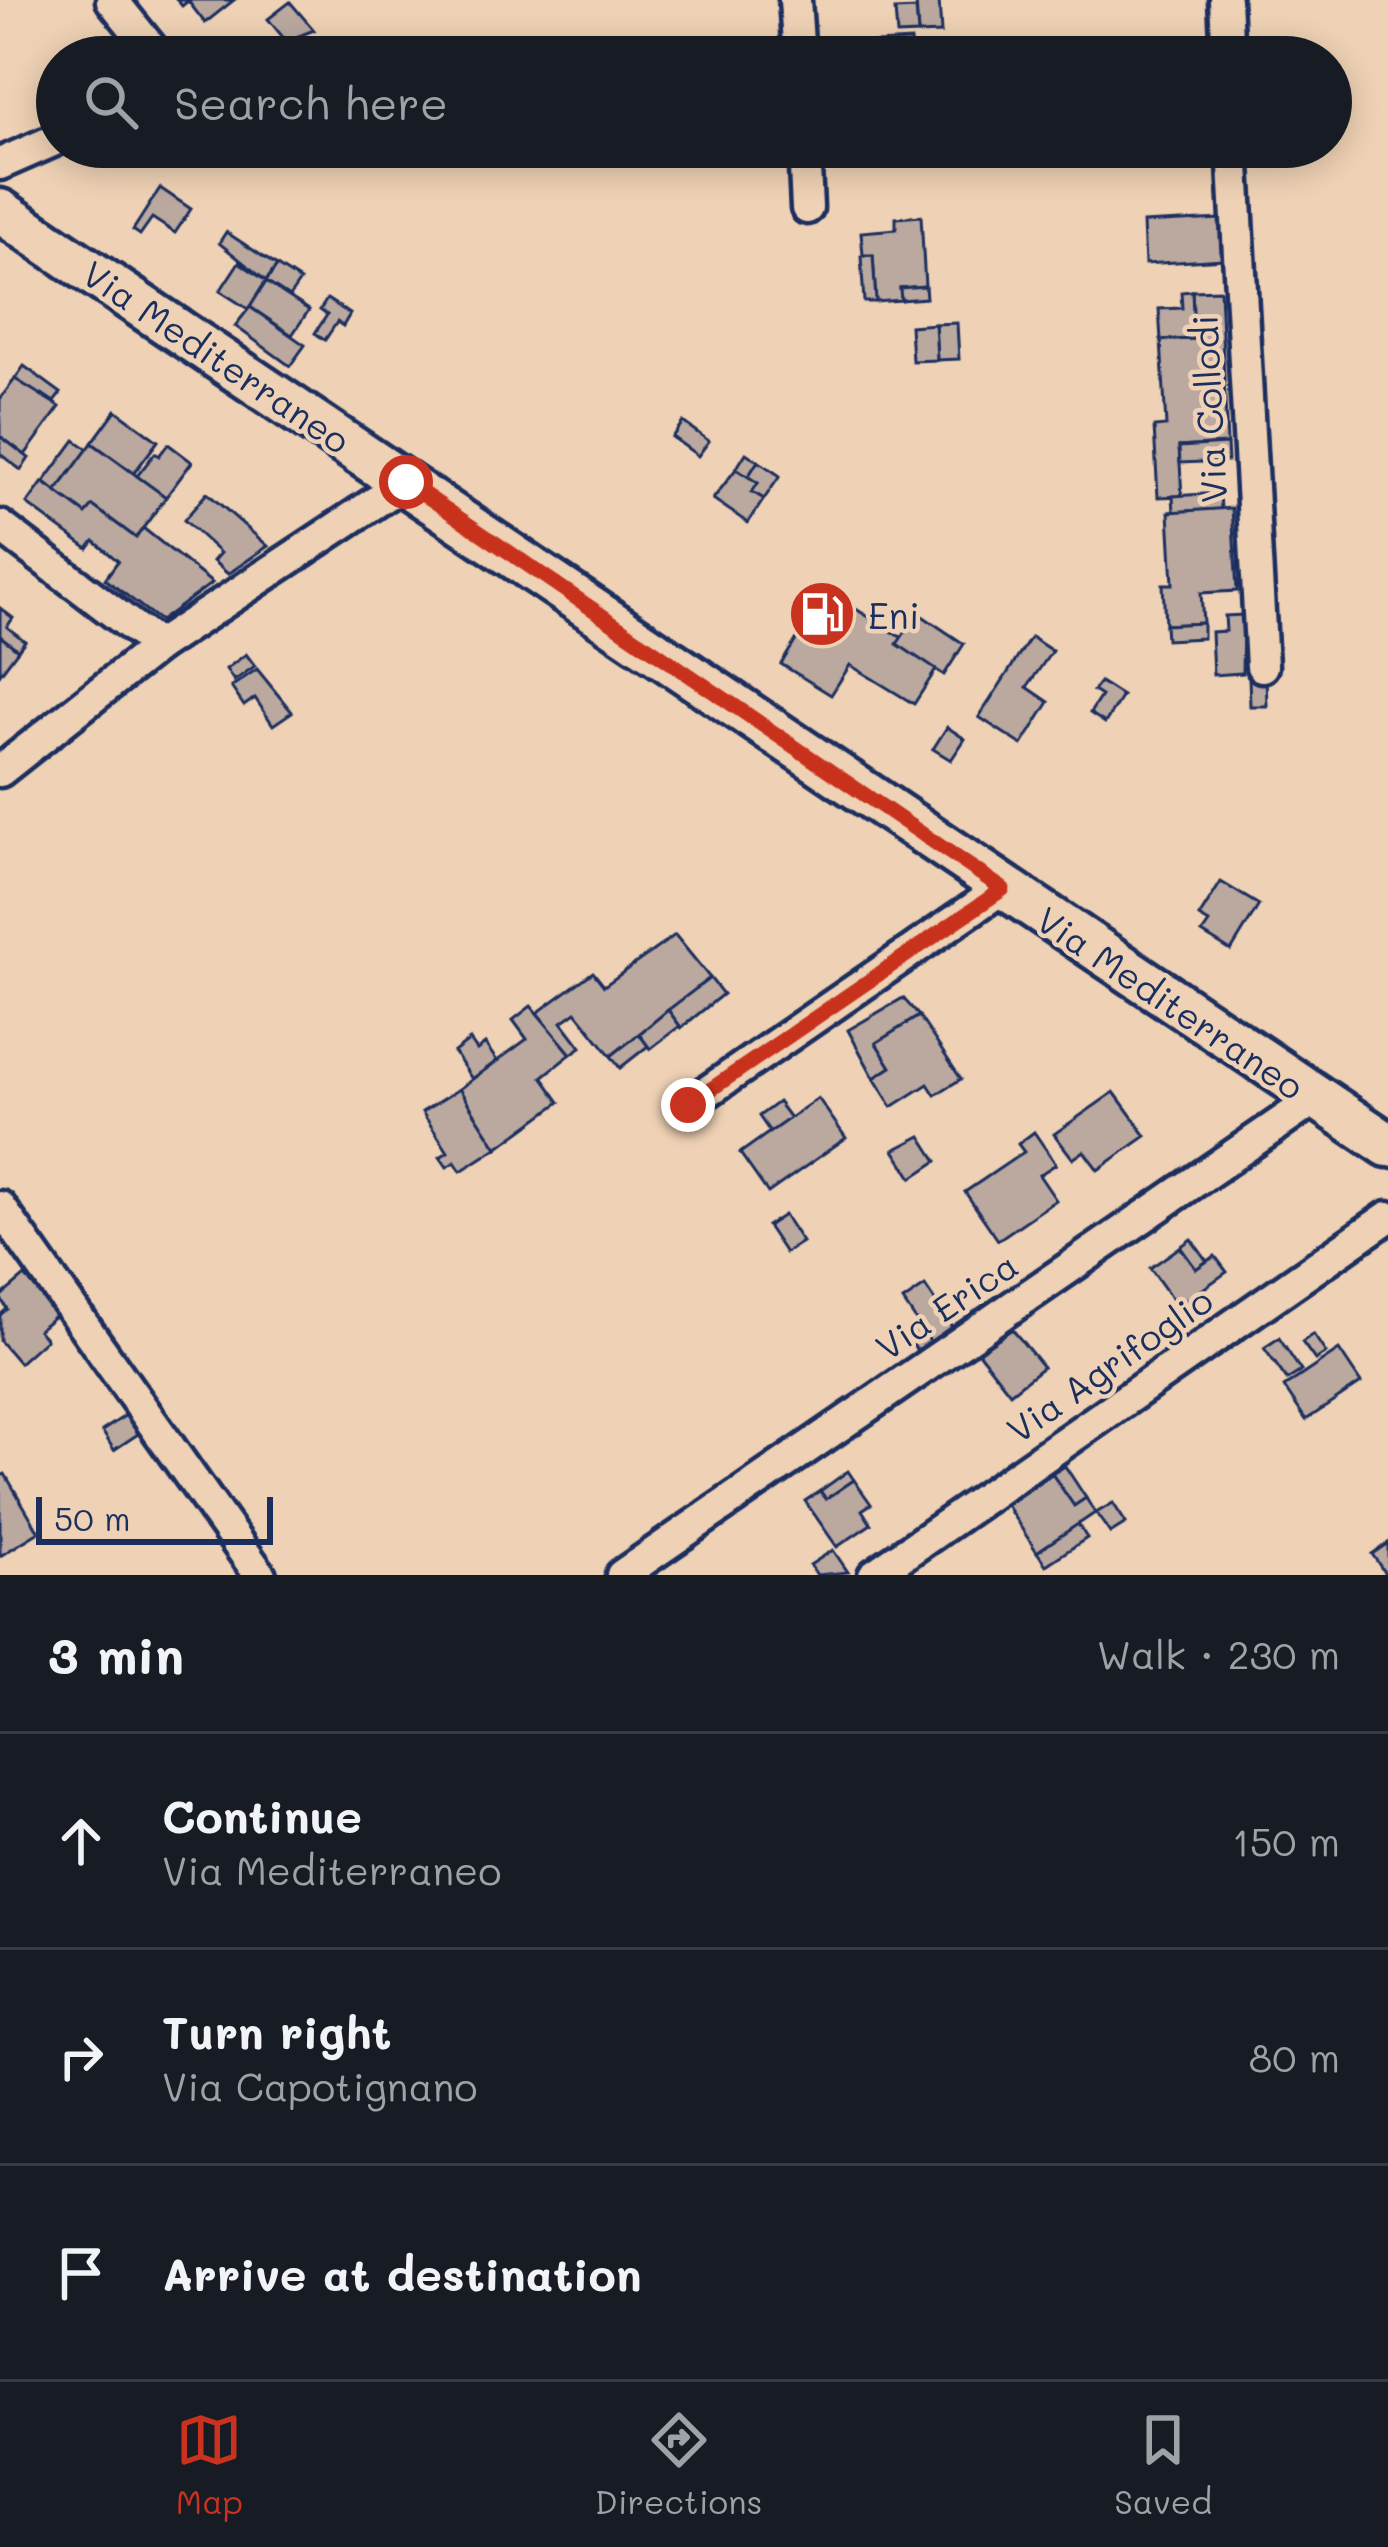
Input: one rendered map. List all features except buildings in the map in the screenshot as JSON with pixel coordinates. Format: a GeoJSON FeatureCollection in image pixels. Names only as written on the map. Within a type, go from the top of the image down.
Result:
{"type":"FeatureCollection","features":[{"type":"Feature","properties":{"kind":"main road","name":"Via Mediterraneo"},"geometry":{"type":"LineString","coordinates":[[0,212],[1388,1145]]}},
{"type":"Feature","properties":{"kind":"street"},"geometry":{"type":"LineString","coordinates":[[112,0],[141,36]]}},
{"type":"Feature","properties":{"kind":"street"},"geometry":{"type":"LineString","coordinates":[[796,0],[798,36]]}},
{"type":"Feature","properties":{"kind":"street"},"geometry":{"type":"LineString","coordinates":[[1225,0],[1227,36]]}},
{"type":"Feature","properties":{"kind":"street"},"geometry":{"type":"LineString","coordinates":[[0,164],[36,148]]}},
{"type":"Feature","properties":{"kind":"street"},"geometry":{"type":"LineString","coordinates":[[804,168],[807,208]]}},
{"type":"Feature","properties":{"kind":"street","name":"Via Collodi"},"geometry":{"type":"LineString","coordinates":[[1234,168],[1262,666]]}},
{"type":"Feature","properties":{"kind":"street"},"geometry":{"type":"LineString","coordinates":[[0,771],[158,646],[406,482]]}},
{"type":"Feature","properties":{"kind":"street"},"geometry":{"type":"LineString","coordinates":[[0,526],[158,646]]}},
{"type":"Feature","properties":{"kind":"street"},"geometry":{"type":"LineString","coordinates":[[688,1105],[1003,889]]}},
{"type":"Feature","properties":{"kind":"street","name":"Via Erica"},"geometry":{"type":"LineString","coordinates":[[622,1575],[1315,1099]]}},
{"type":"Feature","properties":{"kind":"street"},"geometry":{"type":"LineString","coordinates":[[0,1207],[260,1575]]}},
{"type":"Feature","properties":{"kind":"street","name":"Via Agrifoglio"},"geometry":{"type":"LineString","coordinates":[[874,1575],[1388,1216]]}},
{"type":"Feature","properties":{"kind":"place","name":"Eni"},"geometry":{"type":"Point","coordinates":[822,614]}},
{"type":"Feature","properties":{"kind":"route"},"geometry":{"type":"LineString","coordinates":[[406,482],[1003,889],[688,1105]]}}]}
